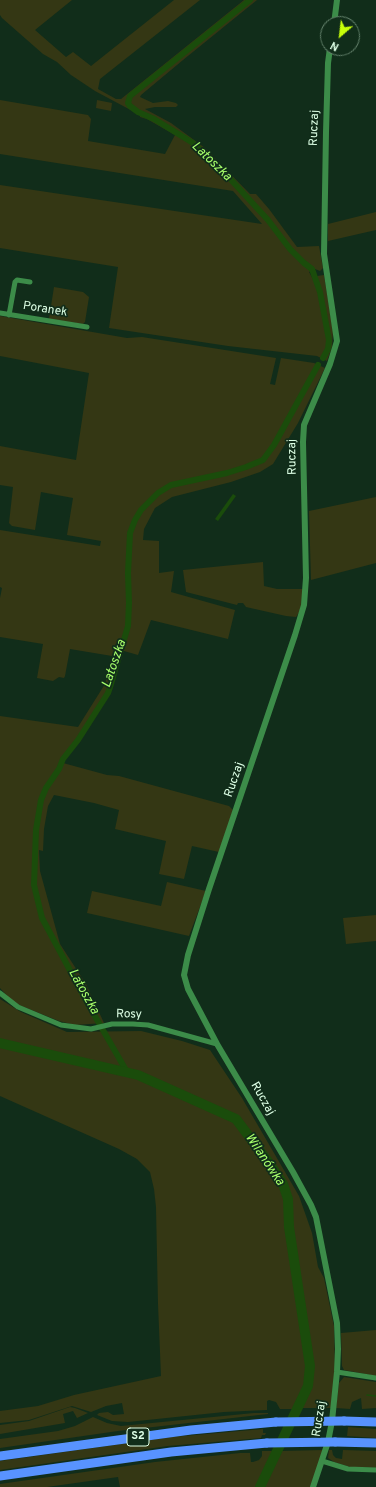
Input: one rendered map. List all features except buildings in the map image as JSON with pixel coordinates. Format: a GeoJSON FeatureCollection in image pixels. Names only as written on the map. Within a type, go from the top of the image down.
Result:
{"type":"FeatureCollection","features":[{"type":"Feature","properties":{"kind":"highway","name":"S2"},"geometry":{"type":"LineString","coordinates":[[0,1456],[191,1430],[276,1422],[376,1422]]}},
{"type":"Feature","properties":{"kind":"highway","name":"S2"},"geometry":{"type":"LineString","coordinates":[[0,1476],[171,1452],[267,1443],[376,1443]]}},
{"type":"Feature","properties":{"kind":"street"},"geometry":{"type":"LineString","coordinates":[[335,16],[337,0]]}},
{"type":"Feature","properties":{"kind":"street","name":"Ruczaj"},"geometry":{"type":"LineString","coordinates":[[313,1487],[328,1442],[332,1421],[337,1372],[337,1323],[321,1239],[313,1211],[293,1172],[217,1044],[188,989],[184,970],[209,889],[304,605],[306,578],[303,442],[304,425],[330,364],[337,341],[324,254],[329,56]]}},
{"type":"Feature","properties":{"kind":"street"},"geometry":{"type":"LineString","coordinates":[[9,315],[16,280],[30,282]]}},
{"type":"Feature","properties":{"kind":"street","name":"Poranek"},"geometry":{"type":"LineString","coordinates":[[0,313],[87,327]]}},
{"type":"Feature","properties":{"kind":"street","name":"Rosy"},"geometry":{"type":"LineString","coordinates":[[0,993],[18,1007],[61,1025],[91,1029],[112,1024],[148,1025],[217,1044]]}},
{"type":"Feature","properties":{"kind":"street"},"geometry":{"type":"LineString","coordinates":[[337,1372],[376,1378]]}},
{"type":"Feature","properties":{"kind":"street"},"geometry":{"type":"LineString","coordinates":[[322,1461],[348,1469],[376,1470]]}},
{"type":"Feature","properties":{"kind":"shaded area"},"geometry":{"type":"Polygon","coordinates":[[[0,0],[72,0],[35,30],[66,57],[73,52],[91,66],[174,0],[200,0],[100,79],[98,89],[116,99],[121,99],[244,0],[257,0],[140,97],[153,103],[168,101],[176,103],[178,105],[176,107],[155,107],[145,109],[171,123],[205,148],[250,194],[256,194],[297,247],[319,246],[323,268],[320,271],[315,269],[309,272],[313,279],[317,278],[317,276],[324,275],[333,331],[332,347],[327,361],[317,356],[228,346],[109,328],[118,267],[0,248],[0,185],[262,224],[233,191],[0,154],[0,100],[88,115],[91,119],[88,141],[165,154],[175,135],[95,91],[71,75],[57,62],[43,54],[2,18],[0,15],[0,0]]]}},
{"type":"Feature","properties":{"kind":"shaded area"},"geometry":{"type":"Polygon","coordinates":[[[97,100],[112,103],[111,111],[96,108],[97,100]]]}},
{"type":"Feature","properties":{"kind":"shaded area"},"geometry":{"type":"Polygon","coordinates":[[[376,212],[376,230],[328,241],[328,224],[376,212]]]}},
{"type":"Feature","properties":{"kind":"shaded area"},"geometry":{"type":"Polygon","coordinates":[[[54,287],[83,292],[89,297],[85,322],[83,324],[49,319],[54,287]]]}},
{"type":"Feature","properties":{"kind":"shaded area"},"geometry":{"type":"Polygon","coordinates":[[[0,316],[127,338],[142,337],[276,358],[270,384],[275,385],[281,358],[314,363],[325,368],[298,423],[273,464],[260,472],[231,482],[172,497],[155,508],[144,529],[143,540],[159,541],[159,573],[174,571],[171,592],[235,610],[228,639],[151,620],[138,655],[124,651],[111,689],[63,763],[107,775],[119,776],[229,806],[233,810],[219,852],[192,846],[184,879],[159,874],[166,841],[115,829],[119,810],[54,795],[48,806],[44,829],[43,851],[39,850],[40,871],[60,944],[86,984],[104,1023],[75,1025],[59,1021],[19,1005],[10,999],[0,988],[0,716],[78,727],[105,684],[112,656],[70,649],[64,678],[59,677],[53,681],[37,678],[43,644],[0,637],[0,598],[2,588],[0,587],[0,530],[100,546],[101,541],[67,535],[73,498],[41,492],[35,530],[12,526],[9,523],[13,487],[0,485],[0,446],[76,460],[89,373],[0,356],[0,316]]]}},
{"type":"Feature","properties":{"kind":"shaded area"},"geometry":{"type":"Polygon","coordinates":[[[233,494],[236,496],[218,521],[215,519],[233,494]]]}},
{"type":"Feature","properties":{"kind":"shaded area"},"geometry":{"type":"Polygon","coordinates":[[[376,497],[376,563],[311,580],[309,511],[376,497]]]}},
{"type":"Feature","properties":{"kind":"shaded area"},"geometry":{"type":"Polygon","coordinates":[[[263,562],[264,586],[277,589],[304,589],[300,611],[296,617],[246,607],[243,603],[238,603],[237,605],[186,592],[183,570],[263,562]]]}},
{"type":"Feature","properties":{"kind":"shaded area"},"geometry":{"type":"Polygon","coordinates":[[[167,882],[206,891],[189,936],[87,913],[92,891],[161,906],[167,882]]]}},
{"type":"Feature","properties":{"kind":"shaded area"},"geometry":{"type":"Polygon","coordinates":[[[376,915],[376,941],[346,944],[343,918],[376,915]]]}},
{"type":"Feature","properties":{"kind":"shaded area"},"geometry":{"type":"Polygon","coordinates":[[[0,999],[21,1012],[67,1032],[141,1031],[182,1041],[210,1050],[242,1098],[299,1196],[312,1233],[318,1267],[324,1278],[334,1326],[335,1371],[331,1408],[300,1408],[307,1395],[312,1377],[312,1365],[306,1327],[302,1328],[307,1376],[294,1409],[280,1409],[276,1402],[269,1400],[267,1401],[267,1410],[224,1412],[128,1422],[112,1421],[97,1415],[99,1413],[108,1412],[113,1415],[124,1414],[122,1403],[106,1406],[91,1412],[72,1406],[29,1420],[0,1423],[0,1411],[38,1406],[74,1395],[161,1376],[156,1207],[150,1172],[137,1159],[119,1149],[0,1096],[0,999]]]}},
{"type":"Feature","properties":{"kind":"shaded area"},"geometry":{"type":"Polygon","coordinates":[[[376,1330],[376,1376],[344,1370],[342,1366],[341,1333],[376,1330]]]}},
{"type":"Feature","properties":{"kind":"shaded area"},"geometry":{"type":"Polygon","coordinates":[[[344,1377],[376,1382],[376,1408],[362,1409],[361,1398],[352,1402],[350,1409],[336,1408],[339,1383],[344,1377]]]}},
{"type":"Feature","properties":{"kind":"shaded area"},"geometry":{"type":"Polygon","coordinates":[[[70,1407],[88,1413],[77,1418],[73,1411],[63,1414],[65,1423],[0,1434],[0,1425],[29,1421],[70,1407]]]}},
{"type":"Feature","properties":{"kind":"shaded area"},"geometry":{"type":"Polygon","coordinates":[[[254,1413],[268,1414],[118,1431],[0,1448],[0,1439],[58,1431],[75,1426],[93,1417],[107,1423],[121,1426],[254,1413]]]}},
{"type":"Feature","properties":{"kind":"shaded area"},"geometry":{"type":"Polygon","coordinates":[[[348,1427],[376,1429],[376,1438],[347,1436],[348,1427]]]}},
{"type":"Feature","properties":{"kind":"shaded area"},"geometry":{"type":"Polygon","coordinates":[[[263,1429],[263,1433],[266,1433],[265,1435],[262,1435],[261,1438],[168,1446],[0,1470],[0,1461],[172,1437],[263,1429]]]}},
{"type":"Feature","properties":{"kind":"shaded area"},"geometry":{"type":"Polygon","coordinates":[[[324,1450],[310,1487],[120,1487],[118,1477],[47,1487],[0,1487],[0,1484],[155,1462],[240,1453],[250,1453],[251,1462],[253,1462],[259,1460],[262,1456],[262,1451],[275,1451],[265,1474],[268,1474],[282,1451],[324,1450]]]}},
{"type":"Feature","properties":{"kind":"shaded area"},"geometry":{"type":"Polygon","coordinates":[[[329,1450],[332,1450],[333,1455],[336,1458],[342,1459],[343,1450],[376,1451],[376,1468],[350,1467],[334,1462],[328,1458],[329,1450]]]}},
{"type":"Feature","properties":{"kind":"waterway","name":"Latoszka"},"geometry":{"type":"LineString","coordinates":[[250,0],[130,96],[128,103],[138,112],[154,119],[193,143],[223,171],[268,220],[290,249],[312,269],[320,292],[329,340],[328,349],[323,358]]}},
{"type":"Feature","properties":{"kind":"waterway","name":"Latoszka"},"geometry":{"type":"LineString","coordinates":[[127,1072],[88,1004],[42,918],[34,885],[36,830],[41,800],[46,788],[59,769],[63,759],[78,740],[108,693],[128,626],[130,533],[141,510],[158,493],[171,485],[227,473],[263,460],[274,445],[318,365]]}},
{"type":"Feature","properties":{"kind":"waterway","name":"Wilanówka"},"geometry":{"type":"LineString","coordinates":[[0,1043],[138,1075],[236,1119],[283,1184],[288,1199],[289,1227],[310,1366],[308,1386],[260,1487]]}},
{"type":"Feature","properties":{"kind":"waterway"},"geometry":{"type":"LineString","coordinates":[[367,1395],[376,1396]]}}]}
